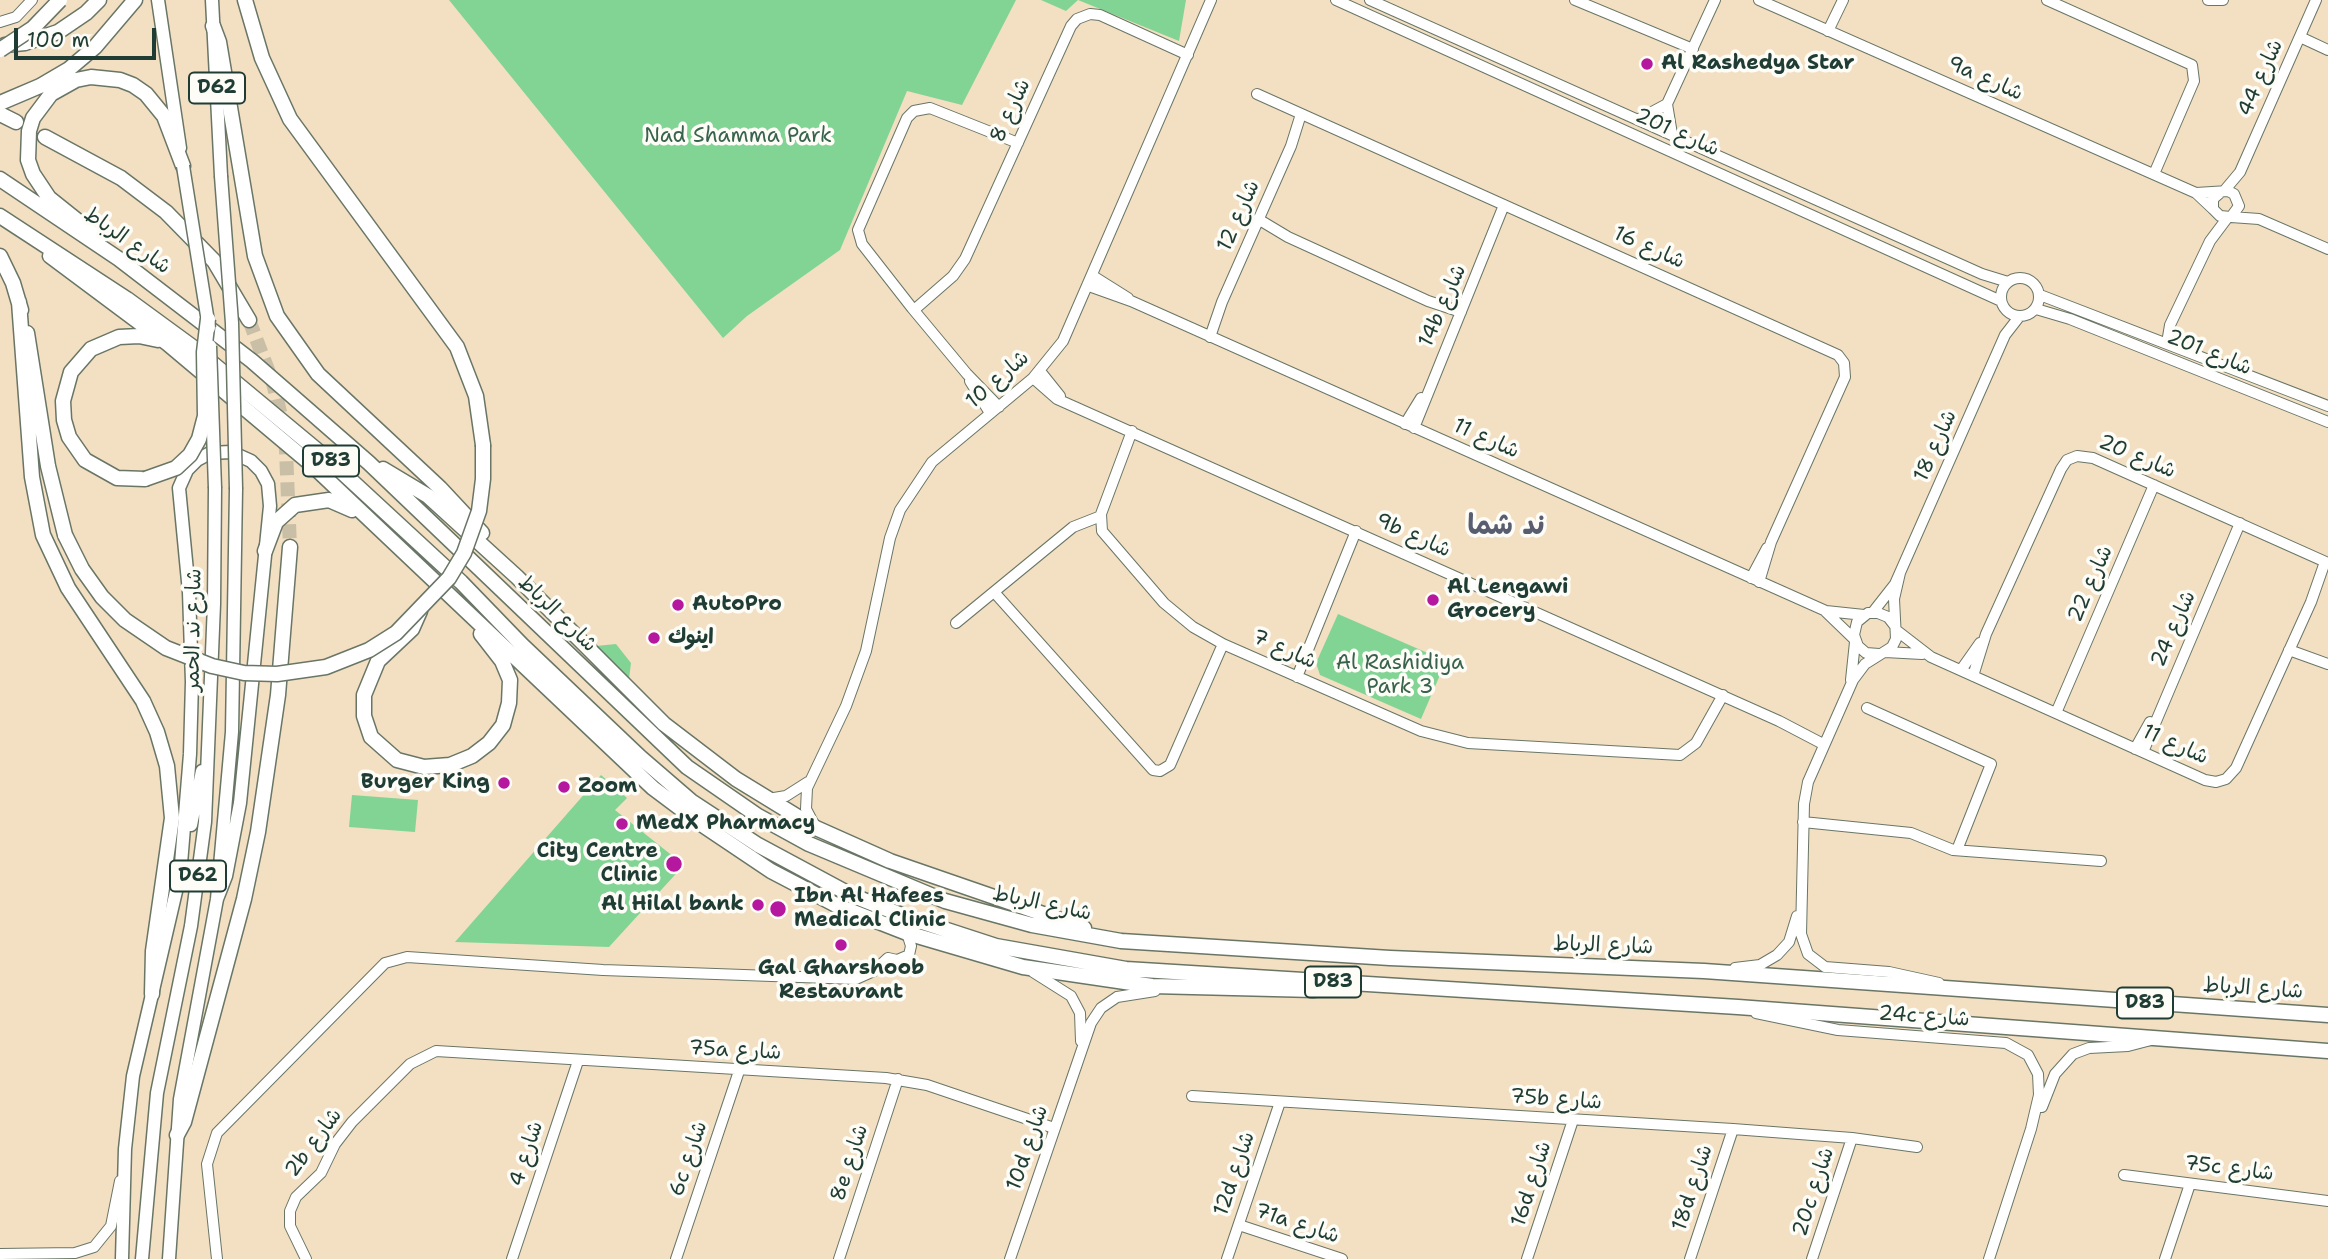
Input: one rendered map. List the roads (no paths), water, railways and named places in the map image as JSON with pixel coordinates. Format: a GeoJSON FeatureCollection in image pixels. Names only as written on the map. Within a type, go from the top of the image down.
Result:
{"type":"FeatureCollection","features":[{"type":"Feature","properties":{"kind":"highway"},"geometry":{"type":"LineString","coordinates":[[0,50],[33,28],[60,0]]}},
{"type":"Feature","properties":{"kind":"highway"},"geometry":{"type":"LineString","coordinates":[[0,45],[25,43],[58,32],[86,13],[99,0]]}},
{"type":"Feature","properties":{"kind":"highway"},"geometry":{"type":"LineString","coordinates":[[0,103],[40,86],[69,69],[95,47],[135,0]]}},
{"type":"Feature","properties":{"kind":"highway"},"geometry":{"type":"LineString","coordinates":[[0,256],[19,302],[29,340],[50,478],[65,535],[92,583],[125,620],[181,656],[228,670],[276,674],[326,667],[383,642],[420,611],[449,578],[472,533],[482,495],[484,445],[476,396],[457,347],[301,137],[262,58],[245,0]]}},
{"type":"Feature","properties":{"kind":"highway"},"geometry":{"type":"LineString","coordinates":[[214,26],[219,42],[255,256],[277,316],[318,374],[440,488],[495,546],[513,573]]}},
{"type":"Feature","properties":{"kind":"highway"},"geometry":{"type":"LineString","coordinates":[[119,258],[84,223],[49,198],[33,174],[27,146],[31,124],[41,105],[63,86],[91,77],[105,77],[133,85],[146,93],[164,116],[183,166]]}},
{"type":"Feature","properties":{"kind":"highway"},"geometry":{"type":"LineString","coordinates":[[0,114],[16,122]]}},
{"type":"Feature","properties":{"kind":"highway"},"geometry":{"type":"LineString","coordinates":[[45,137],[121,178],[166,212],[214,261],[249,320]]}},
{"type":"Feature","properties":{"kind":"highway","name":"شارع الرباط"},"geometry":{"type":"LineString","coordinates":[[0,179],[119,258],[252,361],[369,463],[662,746],[734,801],[835,856],[945,901],[1032,925],[1121,941],[1390,958],[1704,971],[2328,1015]]}},
{"type":"Feature","properties":{"kind":"highway","name":"D83"},"geometry":{"type":"LineString","coordinates":[[0,216],[127,299],[194,348],[330,461],[461,582],[522,645],[668,783],[758,845],[851,895],[904,916],[996,946],[1126,969],[1738,1007],[2328,1051]]}},
{"type":"Feature","properties":{"kind":"highway"},"geometry":{"type":"LineString","coordinates":[[30,235],[66,270],[168,344],[235,398],[381,527],[617,755],[701,824],[771,871],[838,906],[907,933],[1023,967],[1109,982],[1195,987],[1313,990],[1387,986]]}},
{"type":"Feature","properties":{"kind":"highway"},"geometry":{"type":"LineString","coordinates":[[19,302],[32,477],[43,535],[68,589],[147,709],[167,766],[172,826],[153,951],[152,994]]}},
{"type":"Feature","properties":{"kind":"highway"},"geometry":{"type":"LineString","coordinates":[[168,344],[149,337],[129,335],[99,344],[77,364],[64,391],[66,429],[85,460],[117,478],[145,480],[176,468],[190,455],[199,439],[205,416],[204,352],[208,319]]}},
{"type":"Feature","properties":{"kind":"highway"},"geometry":{"type":"LineString","coordinates":[[369,463],[428,496],[513,573],[664,724],[768,800],[817,828],[915,871],[1121,941]]}},
{"type":"Feature","properties":{"kind":"highway"},"geometry":{"type":"LineString","coordinates":[[265,551],[272,529],[282,515],[295,505],[312,500],[337,502],[381,527]]}},
{"type":"Feature","properties":{"kind":"highway"},"geometry":{"type":"LineString","coordinates":[[177,1135],[186,1116],[244,899],[258,832],[278,695],[290,547]]}},
{"type":"Feature","properties":{"kind":"highway"},"geometry":{"type":"LineString","coordinates":[[420,611],[412,629],[378,661],[368,679],[364,716],[377,745],[397,760],[424,767],[450,765],[472,756],[489,743],[503,724],[509,703],[510,680],[502,661],[486,639],[455,607],[446,589]]}},
{"type":"Feature","properties":{"kind":"main road","name":"شارع ند الحمر"},"geometry":{"type":"LineString","coordinates":[[142,1259],[157,1093],[191,926],[202,851],[210,734],[215,488],[208,319],[158,0]]}},
{"type":"Feature","properties":{"kind":"main road","name":"شارع ند الحمر"},"geometry":{"type":"LineString","coordinates":[[169,1259],[177,1135],[188,1044],[217,899],[232,732],[236,489],[232,324],[212,0]]}},
{"type":"Feature","properties":{"kind":"main road"},"geometry":{"type":"LineString","coordinates":[[180,876],[190,754],[192,682],[189,592],[179,495],[183,477],[197,460],[210,453],[231,452],[251,460],[261,471],[271,498],[240,803],[226,876],[217,899]]}},
{"type":"Feature","properties":{"kind":"main road"},"geometry":{"type":"LineString","coordinates":[[122,1259],[125,1149],[133,1076],[210,734]]}},
{"type":"Feature","properties":{"kind":"street"},"geometry":{"type":"LineString","coordinates":[[0,22],[16,17],[32,0]]}},
{"type":"Feature","properties":{"kind":"street"},"geometry":{"type":"LineString","coordinates":[[0,39],[27,29],[42,14],[50,0]]}},
{"type":"Feature","properties":{"kind":"street","name":"شارع 10"},"geometry":{"type":"LineString","coordinates":[[817,828],[806,809],[805,799],[811,779],[841,718],[866,651],[890,538],[903,503],[932,462],[1037,375],[1063,341],[1211,0]]}},
{"type":"Feature","properties":{"kind":"street","name":"شارع 201"},"geometry":{"type":"LineString","coordinates":[[1336,0],[2003,306]]}},
{"type":"Feature","properties":{"kind":"street","name":"شارع 201"},"geometry":{"type":"LineString","coordinates":[[1370,0],[1982,274],[2008,282]]}},
{"type":"Feature","properties":{"kind":"street"},"geometry":{"type":"LineString","coordinates":[[1575,0],[1692,51]]}},
{"type":"Feature","properties":{"kind":"street"},"geometry":{"type":"LineString","coordinates":[[1672,134],[1667,104],[1715,0]]}},
{"type":"Feature","properties":{"kind":"street","name":"9a شارع"},"geometry":{"type":"LineString","coordinates":[[1759,0],[2196,192],[2214,211]]}},
{"type":"Feature","properties":{"kind":"street"},"geometry":{"type":"LineString","coordinates":[[1828,31],[1843,0]]}},
{"type":"Feature","properties":{"kind":"street"},"geometry":{"type":"LineString","coordinates":[[2047,0],[2192,65],[2194,81],[2154,174]]}},
{"type":"Feature","properties":{"kind":"street"},"geometry":{"type":"LineString","coordinates":[[2208,0],[2223,0]]}},
{"type":"Feature","properties":{"kind":"street","name":"شارع 44"},"geometry":{"type":"LineString","coordinates":[[2222,191],[2240,172],[2316,0]]}},
{"type":"Feature","properties":{"kind":"street","name":"شارع 8"},"geometry":{"type":"LineString","coordinates":[[912,308],[935,293],[965,259],[1077,19],[1090,14],[1100,15],[1189,51]]}},
{"type":"Feature","properties":{"kind":"street"},"geometry":{"type":"LineString","coordinates":[[2300,37],[2328,50]]}},
{"type":"Feature","properties":{"kind":"street","name":"شارع 16"},"geometry":{"type":"LineString","coordinates":[[1257,94],[1834,352],[1841,359],[1845,377],[1755,580]]}},
{"type":"Feature","properties":{"kind":"street"},"geometry":{"type":"LineString","coordinates":[[1639,120],[1667,104]]}},
{"type":"Feature","properties":{"kind":"street"},"geometry":{"type":"LineString","coordinates":[[994,410],[862,244],[858,235],[859,223],[910,114],[919,109],[930,108],[1017,146]]}},
{"type":"Feature","properties":{"kind":"street","name":"شارع 12"},"geometry":{"type":"LineString","coordinates":[[1206,335],[1305,115]]}},
{"type":"Feature","properties":{"kind":"street","name":"شارع 44"},"geometry":{"type":"LineString","coordinates":[[2239,201],[2240,172]]}},
{"type":"Feature","properties":{"kind":"street"},"geometry":{"type":"LineString","coordinates":[[2210,241],[2213,199],[2222,191],[2231,192],[2259,219],[2328,249]]}},
{"type":"Feature","properties":{"kind":"street","name":"9a شارع"},"geometry":{"type":"LineString","coordinates":[[2196,192],[2222,191]]}},
{"type":"Feature","properties":{"kind":"street"},"geometry":{"type":"LineString","coordinates":[[2167,343],[2170,325],[2210,241],[2238,210],[2239,201]]}},
{"type":"Feature","properties":{"kind":"street","name":"14b شارع"},"geometry":{"type":"LineString","coordinates":[[1409,426],[1508,207]]}},
{"type":"Feature","properties":{"kind":"street"},"geometry":{"type":"LineString","coordinates":[[2214,211],[2230,217],[2259,219]]}},
{"type":"Feature","properties":{"kind":"street"},"geometry":{"type":"LineString","coordinates":[[1256,224],[1460,315]]}},
{"type":"Feature","properties":{"kind":"street"},"geometry":{"type":"LineString","coordinates":[[2021,278],[2029,280],[2040,295],[2036,309],[2020,317],[2003,306],[2003,289],[2008,282],[2021,278]]}},
{"type":"Feature","properties":{"kind":"street","name":"شارع 11"},"geometry":{"type":"LineString","coordinates":[[1091,281],[1206,335],[1826,611],[1868,614]]}},
{"type":"Feature","properties":{"kind":"street","name":"شارع 201"},"geometry":{"type":"LineString","coordinates":[[2040,295],[2328,407]]}},
{"type":"Feature","properties":{"kind":"street","name":"شارع 18"},"geometry":{"type":"LineString","coordinates":[[2003,306],[2005,335]]}},
{"type":"Feature","properties":{"kind":"street","name":"شارع 201"},"geometry":{"type":"LineString","coordinates":[[2036,309],[2070,319],[2328,422]]}},
{"type":"Feature","properties":{"kind":"street","name":"شارع 18"},"geometry":{"type":"LineString","coordinates":[[1868,614],[1889,594],[1900,573],[2005,335],[2020,317]]}},
{"type":"Feature","properties":{"kind":"street"},"geometry":{"type":"LineString","coordinates":[[2155,339],[2170,325]]}},
{"type":"Feature","properties":{"kind":"street","name":"9b شارع"},"geometry":{"type":"LineString","coordinates":[[1037,375],[1069,403],[1824,741]]}},
{"type":"Feature","properties":{"kind":"street"},"geometry":{"type":"LineString","coordinates":[[1073,527],[1101,528],[1101,516],[1136,432]]}},
{"type":"Feature","properties":{"kind":"street","name":"شارع 20"},"geometry":{"type":"LineString","coordinates":[[1973,676],[1986,634],[2067,460],[2077,456],[2088,456],[2157,486],[2327,566]]}},
{"type":"Feature","properties":{"kind":"street","name":"شارع 22"},"geometry":{"type":"LineString","coordinates":[[2053,711],[2157,486]]}},
{"type":"Feature","properties":{"kind":"street"},"geometry":{"type":"LineString","coordinates":[[956,624],[1073,527],[1101,516]]}},
{"type":"Feature","properties":{"kind":"street","name":"شارع 24"},"geometry":{"type":"LineString","coordinates":[[2139,750],[2164,701],[2243,525]]}},
{"type":"Feature","properties":{"kind":"street","name":"شارع 7"},"geometry":{"type":"LineString","coordinates":[[1101,528],[1106,538],[1164,603],[1193,626],[1223,644],[1421,732],[1458,742],[1675,756],[1691,749],[1719,694]]}},
{"type":"Feature","properties":{"kind":"street"},"geometry":{"type":"LineString","coordinates":[[1294,675],[1359,533]]}},
{"type":"Feature","properties":{"kind":"street","name":"شارع 11"},"geometry":{"type":"LineString","coordinates":[[1883,653],[1908,651],[1931,657],[2205,780],[2216,782],[2230,776],[2327,566]]}},
{"type":"Feature","properties":{"kind":"street","name":"شارع 18"},"geometry":{"type":"LineString","coordinates":[[1896,628],[1894,599],[1900,573]]}},
{"type":"Feature","properties":{"kind":"street"},"geometry":{"type":"LineString","coordinates":[[994,592],[1147,766],[1157,771],[1170,765],[1223,644]]}},
{"type":"Feature","properties":{"kind":"street","name":"شارع 11"},"geometry":{"type":"LineString","coordinates":[[1826,611],[1855,641]]}},
{"type":"Feature","properties":{"kind":"street"},"geometry":{"type":"LineString","coordinates":[[1849,688],[1855,626],[1868,614],[1888,617],[1896,628],[1896,639],[1883,653],[1865,664],[1849,688],[1808,782],[1799,905],[1802,941],[1808,954],[1819,963],[1832,968],[1905,975],[1962,991]]}},
{"type":"Feature","properties":{"kind":"street","name":"شارع 11"},"geometry":{"type":"LineString","coordinates":[[1896,628],[1931,657]]}},
{"type":"Feature","properties":{"kind":"street","name":"شارع 20"},"geometry":{"type":"LineString","coordinates":[[1961,670],[1986,634]]}},
{"type":"Feature","properties":{"kind":"street"},"geometry":{"type":"LineString","coordinates":[[1855,641],[1866,653],[1883,653]]}},
{"type":"Feature","properties":{"kind":"street"},"geometry":{"type":"LineString","coordinates":[[2291,647],[2327,664]]}},
{"type":"Feature","properties":{"kind":"street"},"geometry":{"type":"LineString","coordinates":[[1867,708],[1992,764],[1957,850]]}},
{"type":"Feature","properties":{"kind":"street"},"geometry":{"type":"LineString","coordinates":[[768,800],[795,792],[811,779]]}},
{"type":"Feature","properties":{"kind":"street"},"geometry":{"type":"LineString","coordinates":[[1803,822],[1911,833],[1957,850],[2101,861]]}},
{"type":"Feature","properties":{"kind":"street"},"geometry":{"type":"LineString","coordinates":[[1704,971],[1753,967],[1769,960],[1789,942],[1799,905]]}},
{"type":"Feature","properties":{"kind":"street"},"geometry":{"type":"LineString","coordinates":[[217,1259],[207,1164],[217,1133],[385,963],[418,957],[603,970],[856,979],[874,971],[888,958],[900,960],[909,955],[911,946],[907,933]]}},
{"type":"Feature","properties":{"kind":"street","name":"10d شارع"},"geometry":{"type":"LineString","coordinates":[[1023,967],[1071,996],[1082,1022],[1081,1049]]}},
{"type":"Feature","properties":{"kind":"street","name":"10d شارع"},"geometry":{"type":"LineString","coordinates":[[1010,1259],[1091,1023],[1109,1002],[1135,993],[1195,987]]}},
{"type":"Feature","properties":{"kind":"street","name":"24c شارع"},"geometry":{"type":"LineString","coordinates":[[1738,1007],[1797,1024],[1838,1030],[2012,1045],[2028,1055],[2038,1074],[2039,1096],[1989,1259]]}},
{"type":"Feature","properties":{"kind":"street","name":"24c شارع"},"geometry":{"type":"LineString","coordinates":[[2031,1129],[2055,1074],[2068,1058],[2089,1048],[2128,1046],[2153,1039]]}},
{"type":"Feature","properties":{"kind":"street","name":"75a شارع"},"geometry":{"type":"LineString","coordinates":[[410,1064],[429,1052],[443,1050],[578,1061],[898,1079],[927,1085],[1054,1128]]}},
{"type":"Feature","properties":{"kind":"street","name":"شارع 4"},"geometry":{"type":"LineString","coordinates":[[512,1259],[578,1061]]}},
{"type":"Feature","properties":{"kind":"street","name":"2b شارع"},"geometry":{"type":"LineString","coordinates":[[306,1259],[290,1226],[293,1204],[321,1173],[346,1129],[410,1064]]}},
{"type":"Feature","properties":{"kind":"street","name":"6c شارع"},"geometry":{"type":"LineString","coordinates":[[676,1259],[739,1071]]}},
{"type":"Feature","properties":{"kind":"street","name":"8e شارع"},"geometry":{"type":"LineString","coordinates":[[839,1259],[898,1079]]}},
{"type":"Feature","properties":{"kind":"street","name":"75b شارع"},"geometry":{"type":"LineString","coordinates":[[1192,1096],[1733,1129],[1852,1138],[1917,1147]]}},
{"type":"Feature","properties":{"kind":"street","name":"12d شارع"},"geometry":{"type":"LineString","coordinates":[[1227,1259],[1280,1102]]}},
{"type":"Feature","properties":{"kind":"street","name":"16d شارع"},"geometry":{"type":"LineString","coordinates":[[1527,1259],[1573,1120]]}},
{"type":"Feature","properties":{"kind":"street","name":"18d شارع"},"geometry":{"type":"LineString","coordinates":[[1690,1259],[1733,1129]]}},
{"type":"Feature","properties":{"kind":"street","name":"20c شارع"},"geometry":{"type":"LineString","coordinates":[[1812,1259],[1852,1138]]}},
{"type":"Feature","properties":{"kind":"street"},"geometry":{"type":"LineString","coordinates":[[0,1254],[75,1253],[94,1247],[111,1226],[125,1149]]}},
{"type":"Feature","properties":{"kind":"street","name":"75c شارع"},"geometry":{"type":"LineString","coordinates":[[2124,1175],[2328,1201]]}},
{"type":"Feature","properties":{"kind":"street"},"geometry":{"type":"LineString","coordinates":[[2165,1259],[2190,1184]]}},
{"type":"Feature","properties":{"kind":"street","name":"71a شارع"},"geometry":{"type":"LineString","coordinates":[[1239,1225],[1342,1259]]}},
{"type":"Feature","properties":{"kind":"tunnel"},"geometry":{"type":"LineString","coordinates":[[249,320],[273,383],[281,416],[286,450],[290,547]]}},
{"type":"Feature","properties":{"kind":"place","name":"Al Rashedya Star"},"geometry":{"type":"Point","coordinates":[1647,64]}},
{"type":"Feature","properties":{"kind":"place","name":"Al Lengawi Grocery"},"geometry":{"type":"Point","coordinates":[1433,600]}},
{"type":"Feature","properties":{"kind":"place","name":"AutoPro"},"geometry":{"type":"Point","coordinates":[678,605]}},
{"type":"Feature","properties":{"kind":"place","name":"اينوك"},"geometry":{"type":"Point","coordinates":[654,638]}},
{"type":"Feature","properties":{"kind":"place","name":"Burger King"},"geometry":{"type":"Point","coordinates":[504,783]}},
{"type":"Feature","properties":{"kind":"place","name":"Zoom"},"geometry":{"type":"Point","coordinates":[564,787]}},
{"type":"Feature","properties":{"kind":"place","name":"MedX Pharmacy"},"geometry":{"type":"Point","coordinates":[622,824]}},
{"type":"Feature","properties":{"kind":"place","name":"City Centre Clinic"},"geometry":{"type":"Point","coordinates":[674,864]}},
{"type":"Feature","properties":{"kind":"place","name":"Al Hilal bank"},"geometry":{"type":"Point","coordinates":[758,905]}},
{"type":"Feature","properties":{"kind":"place","name":"Ibn Al Hafees Medical Clinic"},"geometry":{"type":"Point","coordinates":[778,909]}},
{"type":"Feature","properties":{"kind":"place","name":"Gal Gharshoob Restaurant"},"geometry":{"type":"Point","coordinates":[841,945]}},
{"type":"Feature","properties":{"kind":"district","name":"ند شما"},"geometry":{"type":"Point","coordinates":[1506,527]}},
{"type":"Feature","properties":{"kind":"park label","name":"Nad Shamma Park"},"geometry":{"type":"Point","coordinates":[738,137]}},
{"type":"Feature","properties":{"kind":"park label","name":"Al Rashidiya Park 3"},"geometry":{"type":"Point","coordinates":[1400,676]}}]}
